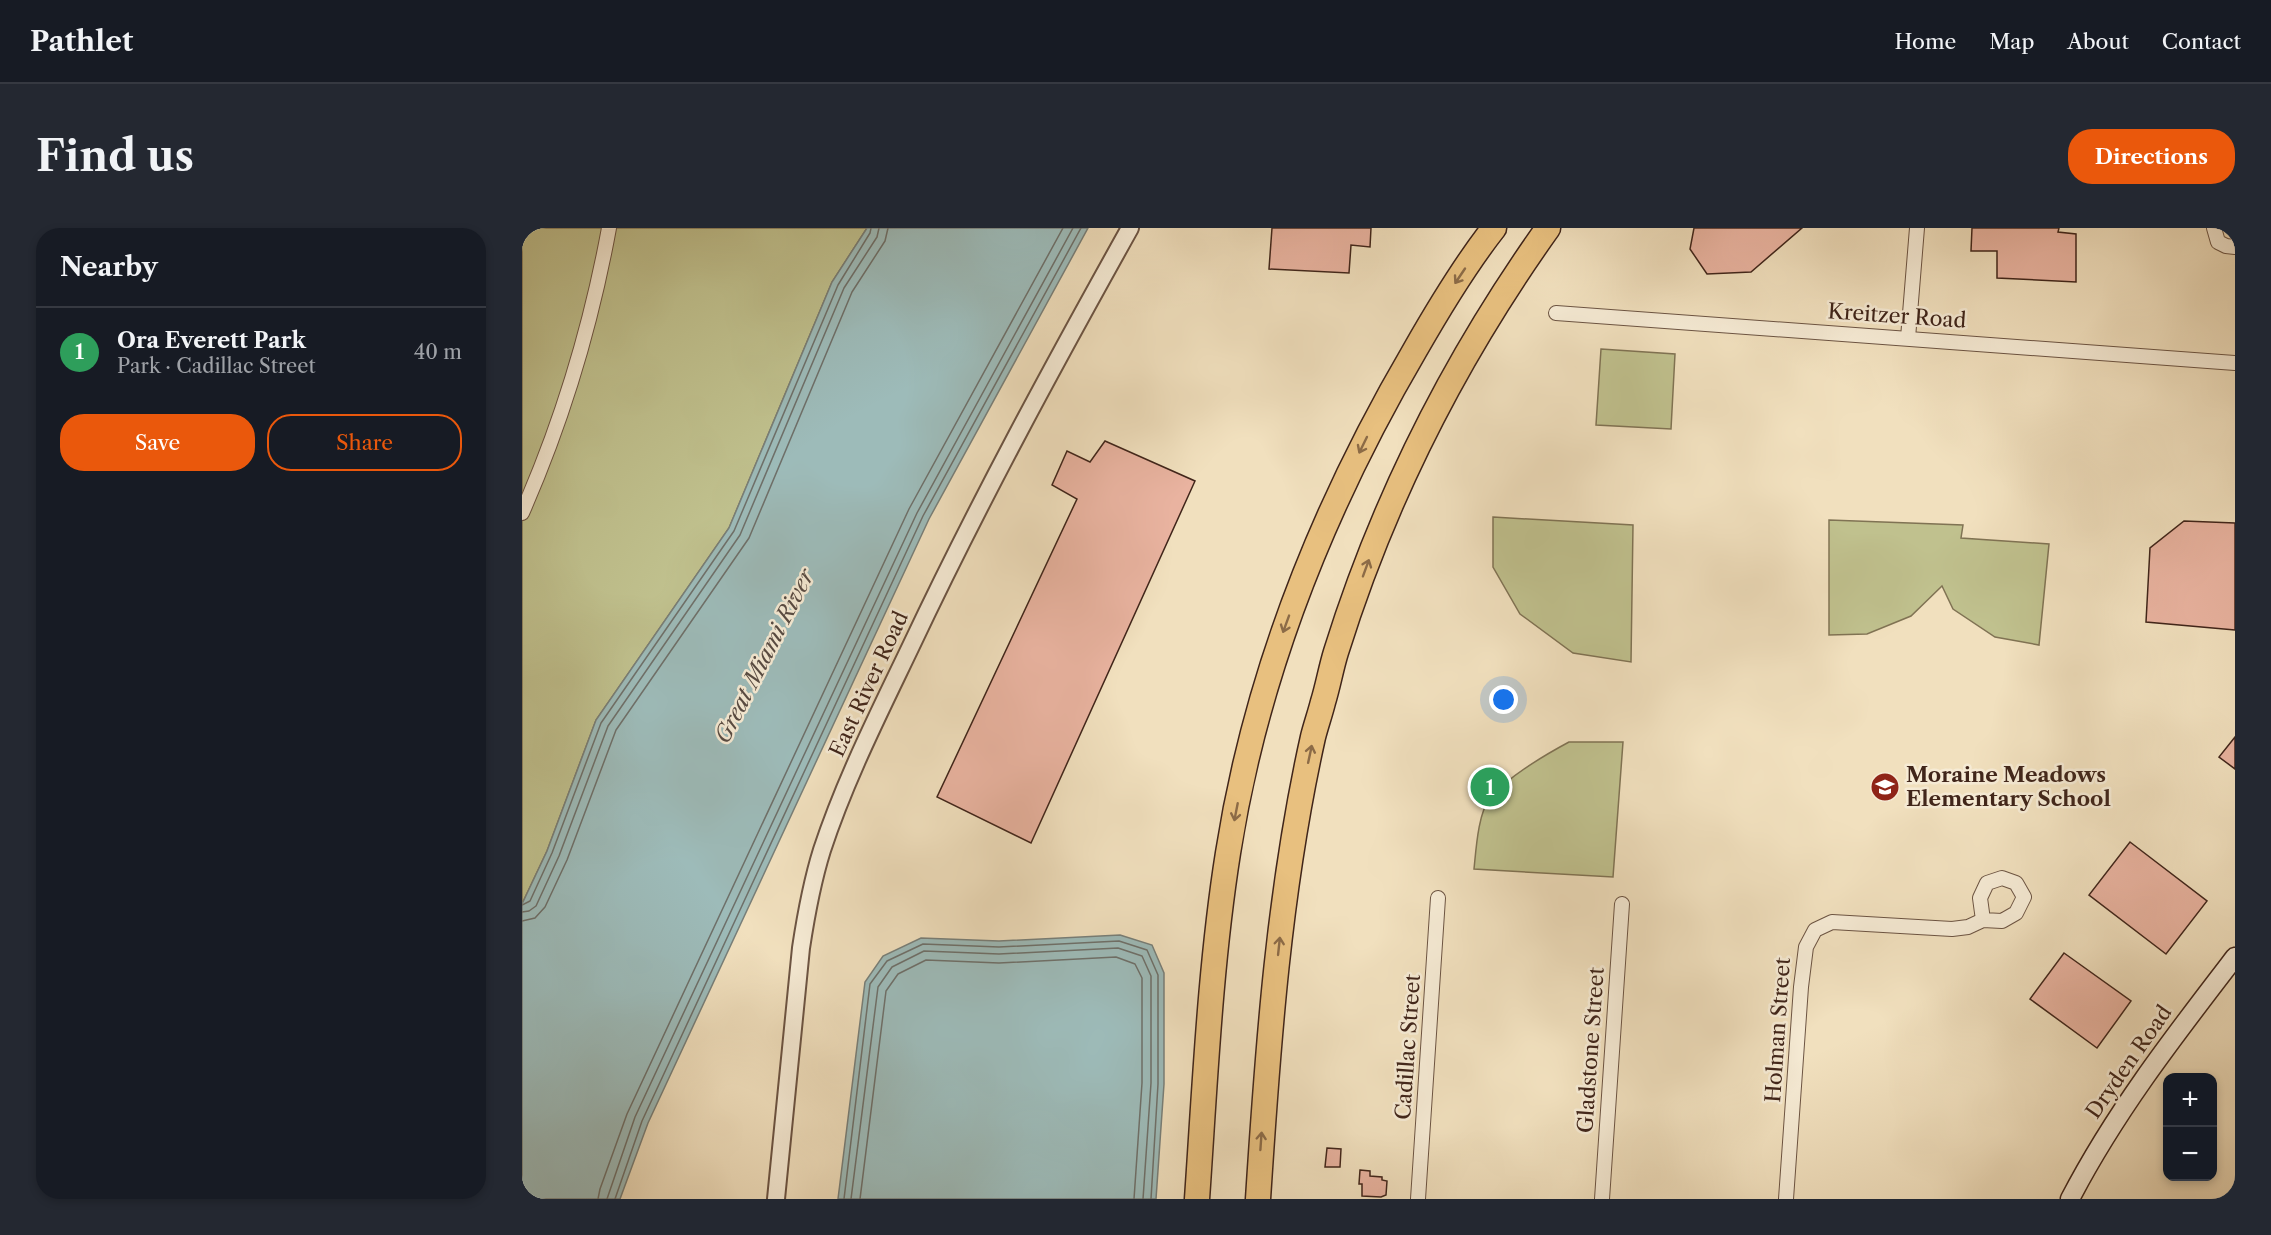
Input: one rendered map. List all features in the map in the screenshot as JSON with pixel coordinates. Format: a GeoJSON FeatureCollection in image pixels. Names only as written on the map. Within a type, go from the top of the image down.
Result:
{"type":"FeatureCollection","features":[{"type":"Feature","properties":{"kind":"highway"},"geometry":{"type":"LineString","coordinates":[[1197,1199],[1209,1037],[1228,854],[1239,797],[1266,687],[1283,632],[1330,511],[1375,421],[1456,282],[1494,228]]}},
{"type":"Feature","properties":{"kind":"highway"},"geometry":{"type":"LineString","coordinates":[[1258,1199],[1267,1061],[1281,923],[1301,797],[1314,734],[1335,654],[1374,545],[1418,446],[1499,299],[1548,228]]}},
{"type":"Feature","properties":{"kind":"main road","name":"Dryden Road"},"geometry":{"type":"LineString","coordinates":[[2070,1199],[2093,1155],[2138,1087],[2235,957]]}},
{"type":"Feature","properties":{"kind":"street"},"geometry":{"type":"LineString","coordinates":[[522,513],[567,397],[581,350],[609,228]]}},
{"type":"Feature","properties":{"kind":"street","name":"East River Road"},"geometry":{"type":"LineString","coordinates":[[777,1199],[801,948],[806,915],[822,850],[893,683],[951,564],[1031,406],[1130,228]]}},
{"type":"Feature","properties":{"kind":"street"},"geometry":{"type":"LineString","coordinates":[[1908,338],[1917,228]]}},
{"type":"Feature","properties":{"kind":"street"},"geometry":{"type":"LineString","coordinates":[[2214,232],[2218,242],[2235,247]]}},
{"type":"Feature","properties":{"kind":"street","name":"Kreitzer Road"},"geometry":{"type":"LineString","coordinates":[[1556,313],[2235,363]]}},
{"type":"Feature","properties":{"kind":"street","name":"Cadillac Street"},"geometry":{"type":"LineString","coordinates":[[1418,1199],[1438,898]]}},
{"type":"Feature","properties":{"kind":"street","name":"Gladstone Street"},"geometry":{"type":"LineString","coordinates":[[1602,1199],[1622,904]]}},
{"type":"Feature","properties":{"kind":"street","name":"Holman Street"},"geometry":{"type":"LineString","coordinates":[[1786,1199],[1801,987],[1809,938],[1815,930],[1832,922],[1952,929],[1968,927],[1983,920]]}},
{"type":"Feature","properties":{"kind":"green space"},"geometry":{"type":"Polygon","coordinates":[[[522,228],[867,228],[832,282],[729,528],[596,720],[547,851],[522,904],[522,228]]]}},
{"type":"Feature","properties":{"kind":"green space"},"geometry":{"type":"Polygon","coordinates":[[[1601,349],[1675,354],[1671,429],[1596,425],[1601,349]]]}},
{"type":"Feature","properties":{"kind":"green space"},"geometry":{"type":"Polygon","coordinates":[[[1493,517],[1633,525],[1631,662],[1573,653],[1520,614],[1493,567],[1493,517]]]}},
{"type":"Feature","properties":{"kind":"green space"},"geometry":{"type":"Polygon","coordinates":[[[1829,520],[1963,525],[1961,538],[2049,544],[2039,645],[1995,637],[1953,609],[1942,586],[1911,616],[1867,634],[1829,635],[1829,520]]]}},
{"type":"Feature","properties":{"kind":"green space"},"geometry":{"type":"Polygon","coordinates":[[[1569,742],[1623,742],[1613,877],[1474,869],[1480,822],[1490,798],[1517,774],[1569,742]]]}},
{"type":"Feature","properties":{"kind":"water","name":"Great Miami River"},"geometry":{"type":"Polygon","coordinates":[[[867,228],[1088,228],[929,519],[648,1123],[620,1199],[522,1199],[522,904],[547,851],[596,720],[729,528],[832,282],[867,228]]]}},
{"type":"Feature","properties":{"kind":"water"},"geometry":{"type":"Polygon","coordinates":[[[1120,935],[1152,945],[1164,973],[1164,1084],[1156,1199],[838,1199],[865,982],[883,956],[921,938],[999,941],[1120,935]]]}},
{"type":"Feature","properties":{"kind":"building"},"geometry":{"type":"Polygon","coordinates":[[[1272,228],[1371,228],[1370,247],[1351,245],[1349,273],[1269,269],[1272,228]]]}},
{"type":"Feature","properties":{"kind":"building"},"geometry":{"type":"Polygon","coordinates":[[[1694,228],[1802,228],[1751,272],[1707,274],[1690,249],[1694,228]]]}},
{"type":"Feature","properties":{"kind":"building"},"geometry":{"type":"Polygon","coordinates":[[[1972,228],[2059,228],[2058,232],[2076,234],[2076,282],[1997,278],[1997,251],[1971,251],[1972,228]]]}},
{"type":"Feature","properties":{"kind":"building"},"geometry":{"type":"Polygon","coordinates":[[[1105,441],[1195,481],[1031,843],[937,797],[1077,499],[1052,485],[1067,451],[1090,462],[1105,441]]]}},
{"type":"Feature","properties":{"kind":"building"},"geometry":{"type":"Polygon","coordinates":[[[2184,521],[2235,523],[2235,630],[2146,622],[2150,548],[2184,521]]]}},
{"type":"Feature","properties":{"kind":"building"},"geometry":{"type":"Polygon","coordinates":[[[2235,737],[2235,769],[2219,757],[2235,737]]]}},
{"type":"Feature","properties":{"kind":"building"},"geometry":{"type":"Polygon","coordinates":[[[2130,842],[2207,901],[2166,954],[2089,895],[2130,842]]]}},
{"type":"Feature","properties":{"kind":"building"},"geometry":{"type":"Polygon","coordinates":[[[2064,953],[2131,1001],[2097,1048],[2030,999],[2064,953]]]}},
{"type":"Feature","properties":{"kind":"building"},"geometry":{"type":"Polygon","coordinates":[[[1327,1148],[1341,1149],[1340,1167],[1325,1167],[1327,1148]]]}},
{"type":"Feature","properties":{"kind":"building"},"geometry":{"type":"Polygon","coordinates":[[[1360,1170],[1370,1171],[1370,1176],[1382,1177],[1382,1180],[1387,1181],[1386,1195],[1362,1196],[1362,1184],[1359,1184],[1360,1170]]]}},
{"type":"Feature","properties":{"kind":"place","name":"Ora Everett Park"},"geometry":{"type":"Point","coordinates":[1490,787]}},
{"type":"Feature","properties":{"kind":"place","name":"Moraine Meadows Elementary School"},"geometry":{"type":"Point","coordinates":[1885,787]}}]}
